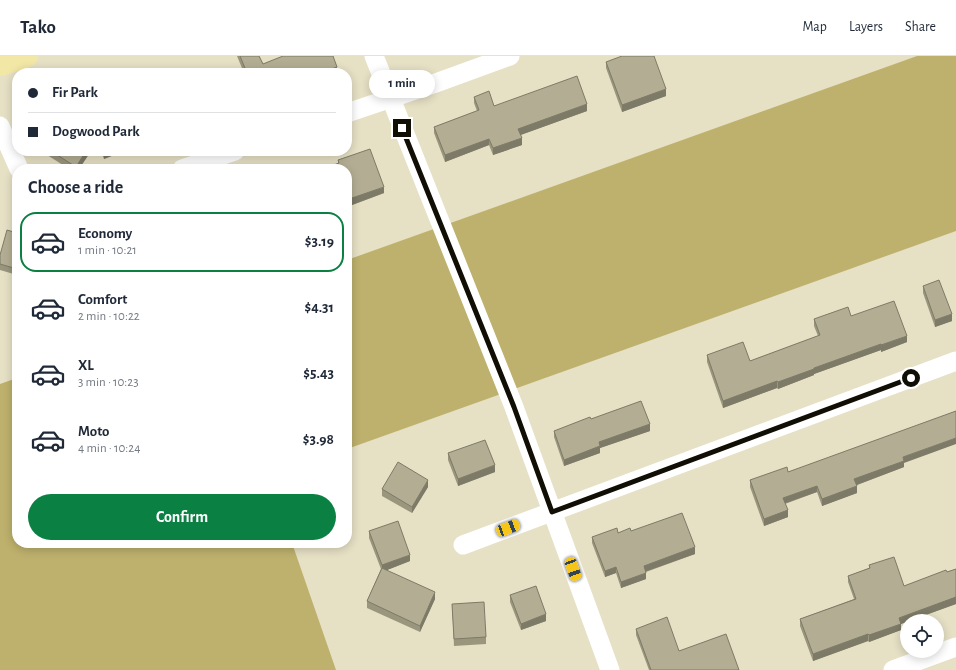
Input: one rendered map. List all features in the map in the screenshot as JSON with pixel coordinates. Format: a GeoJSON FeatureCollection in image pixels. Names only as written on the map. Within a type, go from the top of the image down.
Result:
{"type":"FeatureCollection","features":[{"type":"Feature","properties":{"kind":"main road"},"geometry":{"type":"LineString","coordinates":[[0,66],[27,56]]}},
{"type":"Feature","properties":{"kind":"street"},"geometry":{"type":"LineString","coordinates":[[374,56],[514,407],[610,670]]}},
{"type":"Feature","properties":{"kind":"street"},"geometry":{"type":"LineString","coordinates":[[352,111],[510,56]]}},
{"type":"Feature","properties":{"kind":"street"},"geometry":{"type":"LineString","coordinates":[[0,126],[12,153]]}},
{"type":"Feature","properties":{"kind":"street"},"geometry":{"type":"LineString","coordinates":[[197,164],[220,156]]}},
{"type":"Feature","properties":{"kind":"street"},"geometry":{"type":"LineString","coordinates":[[463,545],[956,361]]}},
{"type":"Feature","properties":{"kind":"street"},"geometry":{"type":"LineString","coordinates":[[893,670],[956,647]]}},
{"type":"Feature","properties":{"kind":"shaded area"},"geometry":{"type":"Polygon","coordinates":[[[917,56],[956,56],[956,231],[352,447],[352,258],[917,56]]]}},
{"type":"Feature","properties":{"kind":"shaded area"},"geometry":{"type":"Polygon","coordinates":[[[12,380],[12,548],[294,548],[336,670],[0,670],[0,384],[12,380]]]}},
{"type":"Feature","properties":{"kind":"building"},"geometry":{"type":"Polygon","coordinates":[[[240,56],[259,56],[263,64],[283,56],[333,56],[337,67],[334,68],[245,68],[240,56]]]}},
{"type":"Feature","properties":{"kind":"building"},"geometry":{"type":"Polygon","coordinates":[[[622,56],[654,56],[666,89],[622,105],[606,62],[622,56]]]}},
{"type":"Feature","properties":{"kind":"building"},"geometry":{"type":"Polygon","coordinates":[[[577,76],[587,104],[518,129],[522,138],[493,148],[489,139],[445,155],[434,127],[479,110],[474,97],[489,91],[494,106],[577,76]]]}},
{"type":"Feature","properties":{"kind":"building"},"geometry":{"type":"Polygon","coordinates":[[[370,149],[384,187],[352,198],[352,164],[336,164],[339,163],[338,160],[370,149]]]}},
{"type":"Feature","properties":{"kind":"building"},"geometry":{"type":"Polygon","coordinates":[[[59,156],[83,156],[78,164],[71,164],[59,156]]]}},
{"type":"Feature","properties":{"kind":"building"},"geometry":{"type":"Polygon","coordinates":[[[7,230],[12,232],[12,268],[0,264],[0,255],[7,230]]]}},
{"type":"Feature","properties":{"kind":"building"},"geometry":{"type":"Polygon","coordinates":[[[939,280],[952,314],[935,320],[923,286],[939,280]]]}},
{"type":"Feature","properties":{"kind":"building"},"geometry":{"type":"Polygon","coordinates":[[[894,301],[907,336],[723,401],[707,355],[743,342],[750,361],[820,335],[814,319],[848,307],[851,316],[894,301]]]}},
{"type":"Feature","properties":{"kind":"building"},"geometry":{"type":"Polygon","coordinates":[[[641,401],[650,424],[599,442],[600,446],[564,460],[554,431],[590,417],[591,419],[641,401]]]}},
{"type":"Feature","properties":{"kind":"building"},"geometry":{"type":"Polygon","coordinates":[[[956,411],[956,438],[903,457],[904,461],[854,479],[857,486],[822,499],[817,486],[783,498],[788,510],[764,519],[750,480],[787,467],[788,472],[956,411]]]}},
{"type":"Feature","properties":{"kind":"building"},"geometry":{"type":"Polygon","coordinates":[[[485,440],[495,465],[458,479],[448,453],[485,440]]]}},
{"type":"Feature","properties":{"kind":"building"},"geometry":{"type":"Polygon","coordinates":[[[398,462],[428,480],[412,507],[382,489],[398,462]]]}},
{"type":"Feature","properties":{"kind":"building"},"geometry":{"type":"Polygon","coordinates":[[[682,513],[695,547],[644,566],[646,573],[621,582],[616,567],[605,571],[592,537],[617,528],[618,533],[630,528],[631,531],[682,513]]]}},
{"type":"Feature","properties":{"kind":"building"},"geometry":{"type":"Polygon","coordinates":[[[398,521],[410,555],[382,565],[369,531],[398,521]]]}},
{"type":"Feature","properties":{"kind":"building"},"geometry":{"type":"Polygon","coordinates":[[[894,557],[904,586],[946,570],[947,572],[956,569],[956,597],[910,614],[900,614],[900,624],[813,654],[800,619],[856,599],[848,576],[870,568],[869,565],[894,557]]]}},
{"type":"Feature","properties":{"kind":"building"},"geometry":{"type":"Polygon","coordinates":[[[382,568],[435,592],[420,626],[367,601],[382,568]]]}},
{"type":"Feature","properties":{"kind":"building"},"geometry":{"type":"Polygon","coordinates":[[[536,586],[546,614],[521,624],[510,595],[536,586]]]}},
{"type":"Feature","properties":{"kind":"building"},"geometry":{"type":"Polygon","coordinates":[[[484,602],[486,637],[454,639],[452,604],[484,602]]]}},
{"type":"Feature","properties":{"kind":"building"},"geometry":{"type":"Polygon","coordinates":[[[667,617],[679,651],[726,634],[739,670],[651,670],[636,629],[667,617]]]}},
{"type":"Feature","properties":{"kind":"route"},"geometry":{"type":"LineString","coordinates":[[402,128],[514,407],[552,512],[911,378]]}}]}
